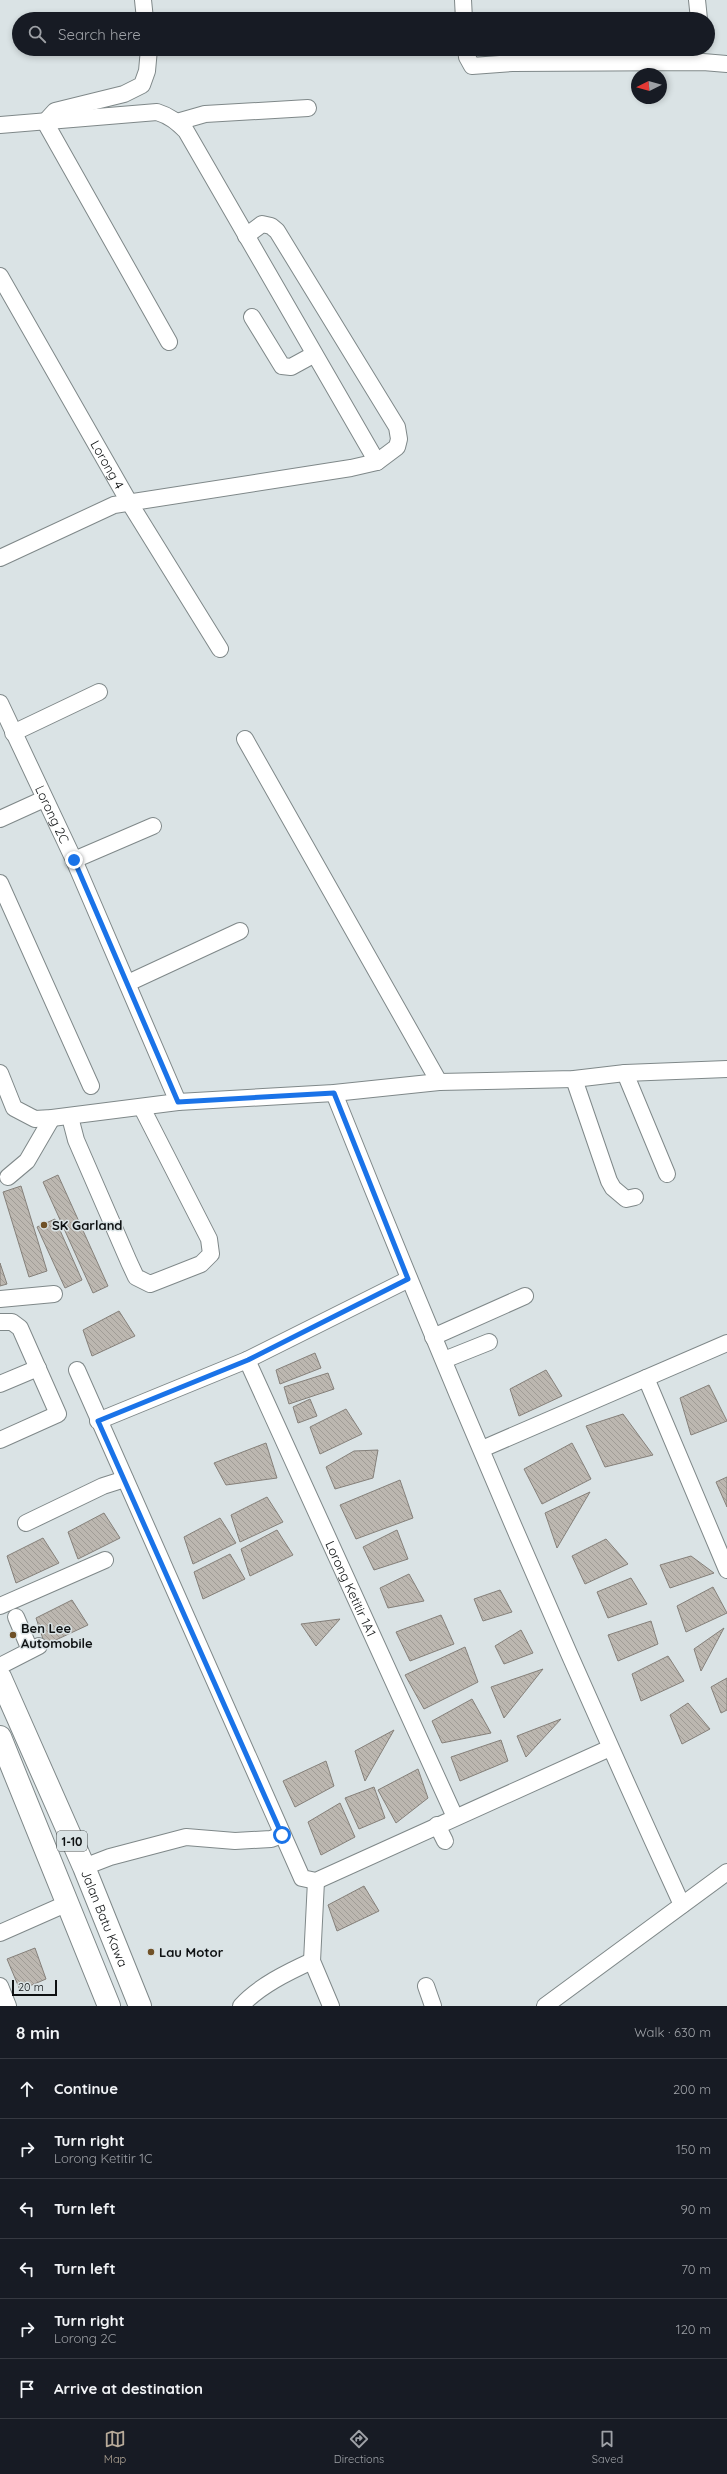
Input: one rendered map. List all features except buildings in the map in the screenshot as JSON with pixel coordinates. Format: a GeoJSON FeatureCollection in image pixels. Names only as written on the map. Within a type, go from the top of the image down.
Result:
{"type":"FeatureCollection","features":[{"type":"Feature","properties":{"kind":"highway","name":"Jalan Batu Kawa"},"geometry":{"type":"LineString","coordinates":[[0,1677],[84,1867],[140,2006]]}},
{"type":"Feature","properties":{"kind":"highway","name":"1-10"},"geometry":{"type":"LineString","coordinates":[[1,1742],[109,2006]]}},
{"type":"Feature","properties":{"kind":"street"},"geometry":{"type":"LineString","coordinates":[[143,0],[144,12]]}},
{"type":"Feature","properties":{"kind":"street"},"geometry":{"type":"LineString","coordinates":[[463,0],[464,12]]}},
{"type":"Feature","properties":{"kind":"street"},"geometry":{"type":"LineString","coordinates":[[697,0],[698,12]]}},
{"type":"Feature","properties":{"kind":"street"},"geometry":{"type":"LineString","coordinates":[[45,122],[55,111],[124,94],[142,85],[147,71],[148,56]]}},
{"type":"Feature","properties":{"kind":"street"},"geometry":{"type":"LineString","coordinates":[[467,56],[472,66],[512,63],[702,56],[727,64]]}},
{"type":"Feature","properties":{"kind":"street"},"geometry":{"type":"LineString","coordinates":[[176,122],[205,114],[308,108]]}},
{"type":"Feature","properties":{"kind":"street"},"geometry":{"type":"LineString","coordinates":[[0,125],[157,112],[169,116],[176,122],[186,131],[313,355],[377,462]]}},
{"type":"Feature","properties":{"kind":"street"},"geometry":{"type":"LineString","coordinates":[[45,122],[169,342]]}},
{"type":"Feature","properties":{"kind":"street"},"geometry":{"type":"LineString","coordinates":[[0,558],[114,505],[351,468],[377,462],[397,447],[399,439],[397,427],[277,231],[271,226],[262,224],[246,236]]}},
{"type":"Feature","properties":{"kind":"street","name":"Lorong 4"},"geometry":{"type":"LineString","coordinates":[[0,276],[129,502],[220,649]]}},
{"type":"Feature","properties":{"kind":"street"},"geometry":{"type":"LineString","coordinates":[[252,317],[282,366],[292,367],[313,355]]}},
{"type":"Feature","properties":{"kind":"street"},"geometry":{"type":"LineString","coordinates":[[13,733],[99,692]]}},
{"type":"Feature","properties":{"kind":"street","name":"Lorong 2C"},"geometry":{"type":"LineString","coordinates":[[0,703],[74,860],[178,1102]]}},
{"type":"Feature","properties":{"kind":"street"},"geometry":{"type":"LineString","coordinates":[[245,739],[439,1082]]}},
{"type":"Feature","properties":{"kind":"street"},"geometry":{"type":"LineString","coordinates":[[0,819],[44,799]]}},
{"type":"Feature","properties":{"kind":"street"},"geometry":{"type":"LineString","coordinates":[[74,860],[153,826]]}},
{"type":"Feature","properties":{"kind":"street"},"geometry":{"type":"LineString","coordinates":[[0,883],[91,1086]]}},
{"type":"Feature","properties":{"kind":"street"},"geometry":{"type":"LineString","coordinates":[[128,983],[240,931]]}},
{"type":"Feature","properties":{"kind":"street"},"geometry":{"type":"LineString","coordinates":[[0,1073],[14,1108],[35,1119],[70,1117],[178,1102],[334,1093],[439,1082],[574,1079],[625,1073],[727,1069]]}},
{"type":"Feature","properties":{"kind":"street"},"geometry":{"type":"LineString","coordinates":[[625,1073],[667,1174]]}},
{"type":"Feature","properties":{"kind":"street"},"geometry":{"type":"LineString","coordinates":[[574,1079],[613,1188],[626,1199],[635,1197]]}},
{"type":"Feature","properties":{"kind":"street"},"geometry":{"type":"LineString","coordinates":[[334,1093],[408,1279],[610,1748],[682,1905]]}},
{"type":"Feature","properties":{"kind":"street"},"geometry":{"type":"LineString","coordinates":[[70,1117],[76,1140],[136,1277],[150,1284],[201,1264],[211,1254],[209,1239],[142,1108]]}},
{"type":"Feature","properties":{"kind":"street"},"geometry":{"type":"LineString","coordinates":[[8,1177],[26,1161],[52,1118]]}},
{"type":"Feature","properties":{"kind":"street"},"geometry":{"type":"LineString","coordinates":[[98,1421],[248,1360],[408,1279]]}},
{"type":"Feature","properties":{"kind":"street"},"geometry":{"type":"LineString","coordinates":[[0,1299],[54,1294]]}},
{"type":"Feature","properties":{"kind":"street"},"geometry":{"type":"LineString","coordinates":[[433,1337],[526,1296]]}},
{"type":"Feature","properties":{"kind":"street"},"geometry":{"type":"LineString","coordinates":[[0,1322],[12,1322],[20,1328],[58,1414],[0,1440]]}},
{"type":"Feature","properties":{"kind":"street"},"geometry":{"type":"LineString","coordinates":[[444,1360],[489,1342]]}},
{"type":"Feature","properties":{"kind":"street"},"geometry":{"type":"LineString","coordinates":[[482,1449],[727,1343]]}},
{"type":"Feature","properties":{"kind":"street","name":"Lorong Ketitir 1A1"},"geometry":{"type":"LineString","coordinates":[[248,1360],[454,1817]]}},
{"type":"Feature","properties":{"kind":"street"},"geometry":{"type":"LineString","coordinates":[[0,1384],[38,1368]]}},
{"type":"Feature","properties":{"kind":"street"},"geometry":{"type":"LineString","coordinates":[[77,1370],[98,1421],[302,1878],[316,1881],[454,1817],[610,1748]]}},
{"type":"Feature","properties":{"kind":"street"},"geometry":{"type":"LineString","coordinates":[[646,1378],[727,1570]]}},
{"type":"Feature","properties":{"kind":"street"},"geometry":{"type":"LineString","coordinates":[[26,1523],[103,1486],[125,1479]]}},
{"type":"Feature","properties":{"kind":"street"},"geometry":{"type":"LineString","coordinates":[[0,1606],[105,1560]]}},
{"type":"Feature","properties":{"kind":"street"},"geometry":{"type":"LineString","coordinates":[[0,1666],[35,1648],[16,1617]]}},
{"type":"Feature","properties":{"kind":"street"},"geometry":{"type":"LineString","coordinates":[[437,1825],[445,1842]]}},
{"type":"Feature","properties":{"kind":"street"},"geometry":{"type":"LineString","coordinates":[[84,1867],[110,1857],[186,1837],[235,1841],[271,1839],[282,1835]]}},
{"type":"Feature","properties":{"kind":"street"},"geometry":{"type":"LineString","coordinates":[[545,2006],[727,1872]]}},
{"type":"Feature","properties":{"kind":"street"},"geometry":{"type":"LineString","coordinates":[[316,1881],[312,1961],[331,2006]]}},
{"type":"Feature","properties":{"kind":"street"},"geometry":{"type":"LineString","coordinates":[[0,1933],[68,1903]]}},
{"type":"Feature","properties":{"kind":"street"},"geometry":{"type":"LineString","coordinates":[[241,2006],[250,1996],[294,1969],[312,1961]]}},
{"type":"Feature","properties":{"kind":"street"},"geometry":{"type":"LineString","coordinates":[[0,1986],[8,2006]]}},
{"type":"Feature","properties":{"kind":"street"},"geometry":{"type":"LineString","coordinates":[[426,1986],[433,2006]]}},
{"type":"Feature","properties":{"kind":"place","name":"SK Garland"},"geometry":{"type":"Point","coordinates":[44,1225]}},
{"type":"Feature","properties":{"kind":"place","name":"Ben Lee Automobile"},"geometry":{"type":"Point","coordinates":[13,1635]}},
{"type":"Feature","properties":{"kind":"place","name":"Lau Motor"},"geometry":{"type":"Point","coordinates":[151,1952]}},
{"type":"Feature","properties":{"kind":"route"},"geometry":{"type":"LineString","coordinates":[[74,860],[178,1102],[334,1093],[408,1279],[248,1360],[98,1421],[282,1835]]}}]}
